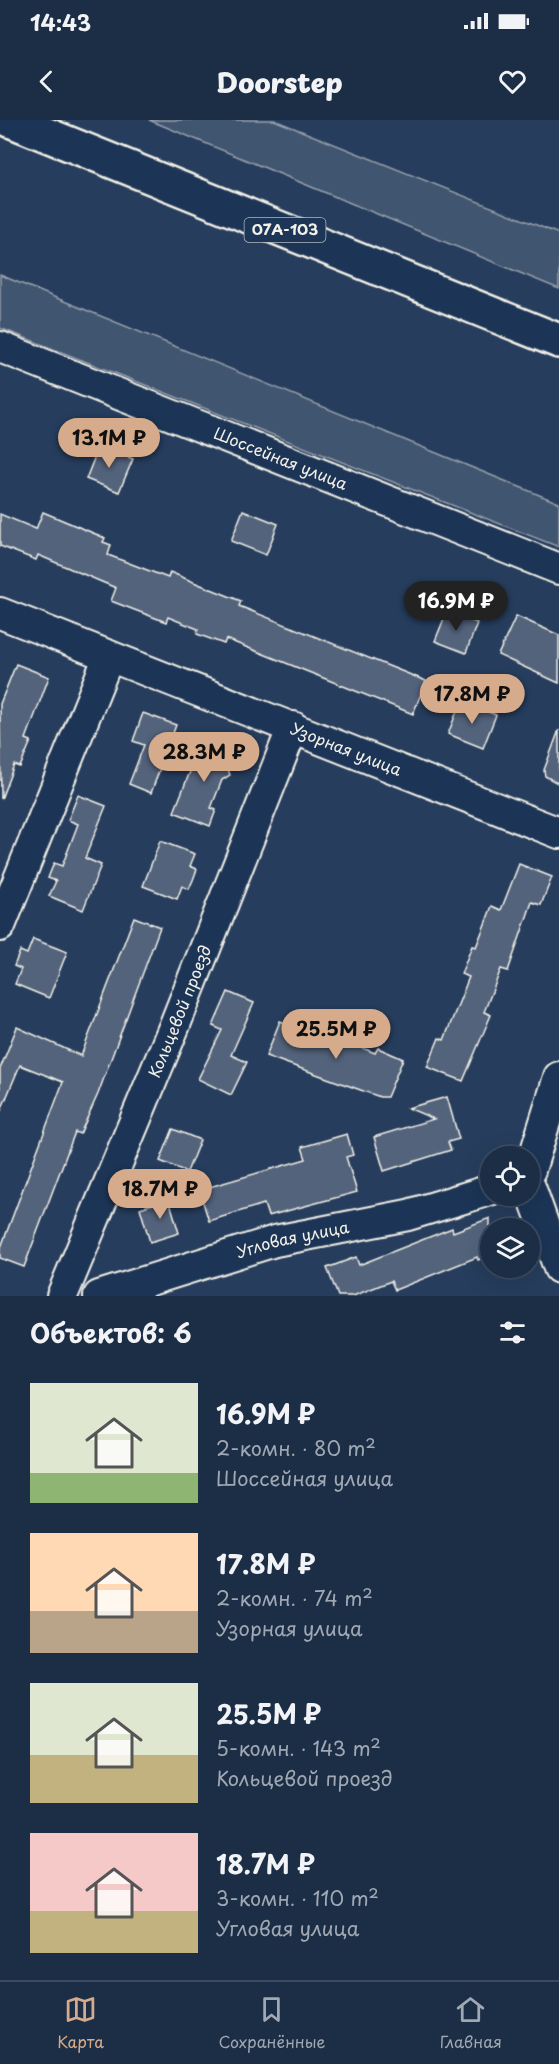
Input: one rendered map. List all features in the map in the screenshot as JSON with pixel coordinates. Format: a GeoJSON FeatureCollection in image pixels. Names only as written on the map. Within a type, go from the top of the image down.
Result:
{"type":"FeatureCollection","features":[{"type":"Feature","properties":{"kind":"main road","name":"07А-103"},"geometry":{"type":"LineString","coordinates":[[10,120],[559,341]]}},
{"type":"Feature","properties":{"kind":"street","name":"Шоссейная улица"},"geometry":{"type":"LineString","coordinates":[[0,347],[559,569]]}},
{"type":"Feature","properties":{"kind":"street","name":"Узорная улица"},"geometry":{"type":"LineString","coordinates":[[0,613],[292,727],[456,795],[559,833]]}},
{"type":"Feature","properties":{"kind":"street"},"geometry":{"type":"LineString","coordinates":[[0,926],[109,656]]}},
{"type":"Feature","properties":{"kind":"street","name":"Кольцевой проезд"},"geometry":{"type":"LineString","coordinates":[[62,1296],[174,1027],[292,727]]}},
{"type":"Feature","properties":{"kind":"street"},"geometry":{"type":"LineString","coordinates":[[537,1146],[559,1077]]}},
{"type":"Feature","properties":{"kind":"street","name":"Угловая улица"},"geometry":{"type":"LineString","coordinates":[[99,1296],[275,1240],[408,1215],[480,1193]]}},
{"type":"Feature","properties":{"kind":"street"},"geometry":{"type":"LineString","coordinates":[[537,1206],[559,1268]]}},
{"type":"Feature","properties":{"kind":"shaded area"},"geometry":{"type":"Polygon","coordinates":[[[149,120],[274,120],[559,234],[559,289],[149,120]]]}},
{"type":"Feature","properties":{"kind":"shaded area"},"geometry":{"type":"Polygon","coordinates":[[[0,275],[559,503],[559,547],[0,328],[0,275]]]}},
{"type":"Feature","properties":{"kind":"building"},"geometry":{"type":"Polygon","coordinates":[[[99,446],[133,459],[119,492],[86,479],[99,446]]]}},
{"type":"Feature","properties":{"kind":"building"},"geometry":{"type":"Polygon","coordinates":[[[243,510],[278,524],[266,555],[231,541],[243,510]]]}},
{"type":"Feature","properties":{"kind":"building"},"geometry":{"type":"Polygon","coordinates":[[[43,512],[105,538],[103,542],[111,545],[108,555],[168,578],[170,572],[241,601],[239,606],[426,681],[413,714],[226,639],[224,644],[197,634],[198,629],[168,617],[166,622],[111,601],[116,588],[38,555],[36,560],[0,546],[0,514],[36,529],[43,512]]]}},
{"type":"Feature","properties":{"kind":"building"},"geometry":{"type":"Polygon","coordinates":[[[447,611],[477,623],[466,653],[435,641],[447,611]]]}},
{"type":"Feature","properties":{"kind":"building"},"geometry":{"type":"Polygon","coordinates":[[[516,616],[559,635],[559,683],[498,655],[516,616]]]}},
{"type":"Feature","properties":{"kind":"building"},"geometry":{"type":"Polygon","coordinates":[[[16,664],[49,677],[26,739],[31,741],[20,767],[14,765],[1,799],[0,704],[16,664]]]}},
{"type":"Feature","properties":{"kind":"building"},"geometry":{"type":"Polygon","coordinates":[[[461,701],[496,715],[483,748],[448,734],[461,701]]]}},
{"type":"Feature","properties":{"kind":"building"},"geometry":{"type":"Polygon","coordinates":[[[143,713],[176,725],[151,793],[129,784],[144,745],[133,741],[143,713]]]}},
{"type":"Feature","properties":{"kind":"building"},"geometry":{"type":"Polygon","coordinates":[[[559,730],[559,784],[545,776],[544,770],[559,730]]]}},
{"type":"Feature","properties":{"kind":"building"},"geometry":{"type":"Polygon","coordinates":[[[203,739],[232,751],[227,766],[230,775],[222,780],[211,808],[216,810],[210,826],[174,812],[203,739]]]}},
{"type":"Feature","properties":{"kind":"building"},"geometry":{"type":"Polygon","coordinates":[[[78,795],[106,806],[85,858],[101,865],[83,910],[49,896],[56,881],[48,878],[54,863],[62,866],[78,824],[68,820],[78,795]]]}},
{"type":"Feature","properties":{"kind":"building"},"geometry":{"type":"Polygon","coordinates":[[[160,841],[195,854],[190,866],[197,869],[193,880],[189,889],[182,886],[177,899],[143,886],[160,841]]]}},
{"type":"Feature","properties":{"kind":"building"},"geometry":{"type":"Polygon","coordinates":[[[519,864],[552,877],[541,905],[532,902],[508,971],[501,969],[484,1012],[491,1015],[463,1081],[427,1067],[439,1038],[444,1040],[469,977],[461,974],[472,946],[476,947],[492,906],[501,910],[519,864]]]}},
{"type":"Feature","properties":{"kind":"building"},"geometry":{"type":"Polygon","coordinates":[[[134,917],[160,927],[98,1094],[80,1134],[75,1132],[24,1267],[0,1258],[0,1250],[63,1082],[20,1065],[0,1113],[0,1069],[17,1027],[81,1056],[134,917]]]}},
{"type":"Feature","properties":{"kind":"building"},"geometry":{"type":"Polygon","coordinates":[[[33,939],[67,952],[49,998],[15,984],[21,969],[14,966],[20,951],[27,954],[33,939]]]}},
{"type":"Feature","properties":{"kind":"building"},"geometry":{"type":"Polygon","coordinates":[[[228,992],[254,1003],[231,1055],[247,1062],[231,1095],[198,1079],[222,1030],[213,1026],[228,992]]]}},
{"type":"Feature","properties":{"kind":"building"},"geometry":{"type":"Polygon","coordinates":[[[280,1021],[325,1039],[327,1034],[375,1053],[378,1048],[403,1059],[387,1097],[380,1097],[266,1056],[280,1021]]]}},
{"type":"Feature","properties":{"kind":"building"},"geometry":{"type":"Polygon","coordinates":[[[447,1097],[459,1139],[448,1142],[451,1150],[384,1171],[374,1137],[434,1119],[408,1108],[447,1097]]]}},
{"type":"Feature","properties":{"kind":"building"},"geometry":{"type":"Polygon","coordinates":[[[173,1129],[200,1140],[187,1172],[160,1161],[173,1129]]]}},
{"type":"Feature","properties":{"kind":"building"},"geometry":{"type":"Polygon","coordinates":[[[347,1134],[353,1155],[346,1157],[357,1192],[268,1216],[264,1204],[209,1221],[199,1190],[306,1159],[302,1147],[347,1134]]]}},
{"type":"Feature","properties":{"kind":"building"},"geometry":{"type":"Polygon","coordinates":[[[169,1199],[179,1233],[150,1242],[140,1208],[169,1199]]]}},
{"type":"Feature","properties":{"kind":"building"},"geometry":{"type":"Polygon","coordinates":[[[480,1222],[480,1259],[478,1260],[477,1257],[395,1290],[391,1281],[353,1296],[338,1296],[327,1268],[356,1257],[359,1265],[452,1228],[453,1232],[480,1222]]]}}]}
